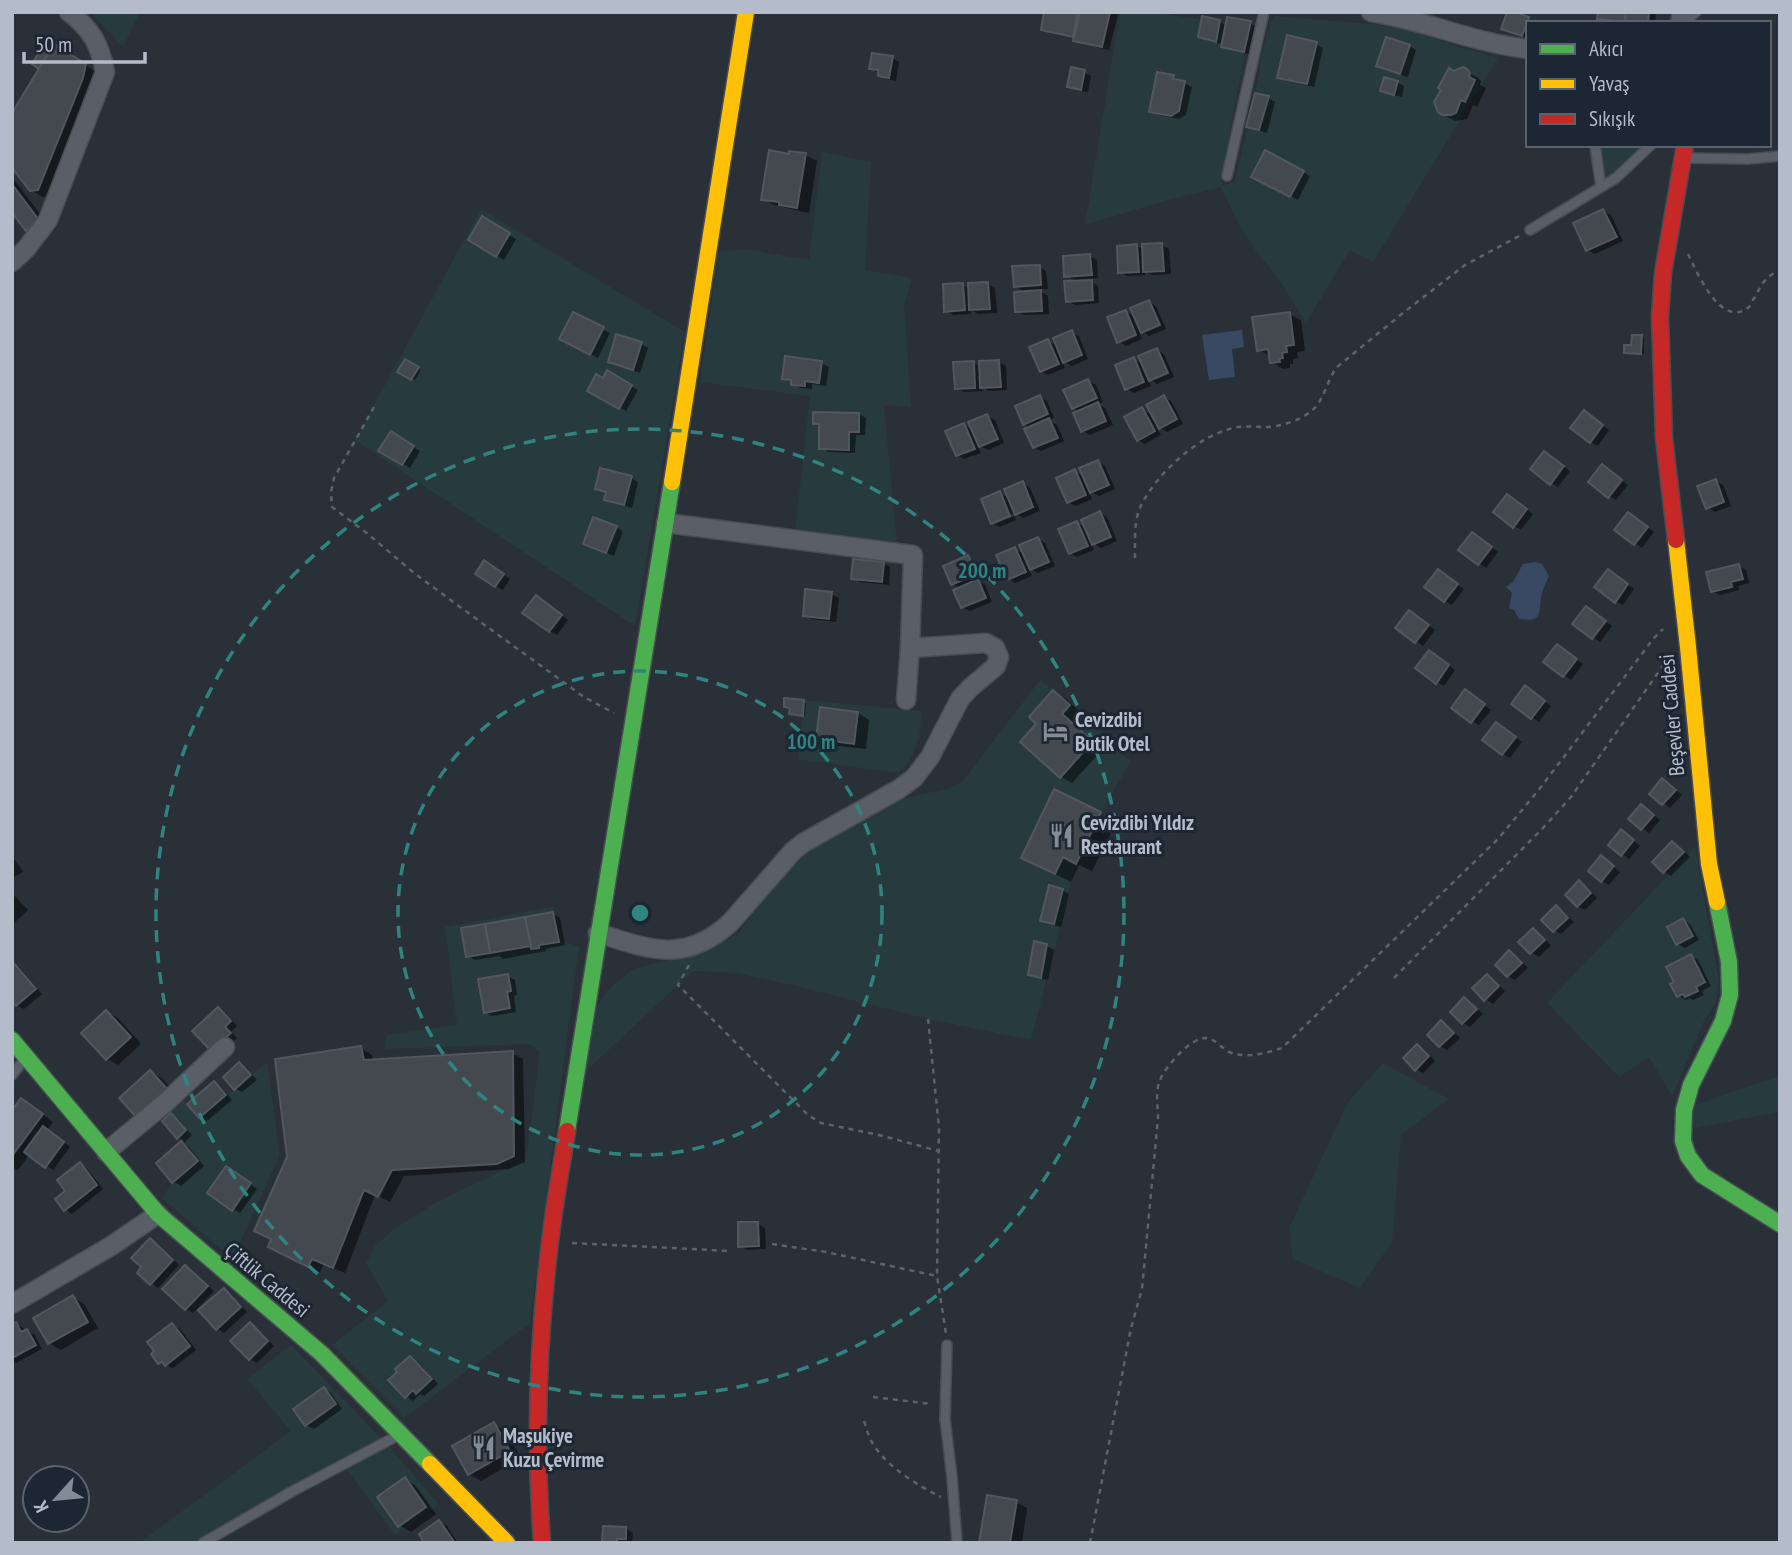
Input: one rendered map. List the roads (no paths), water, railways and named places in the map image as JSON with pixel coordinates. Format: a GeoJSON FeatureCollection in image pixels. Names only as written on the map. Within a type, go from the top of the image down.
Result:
{"type":"FeatureCollection","features":[{"type":"Feature","properties":{"kind":"street"},"geometry":{"type":"LineString","coordinates":[[12,262],[26,249],[48,220],[105,72],[102,53],[94,39],[69,12]]}},
{"type":"Feature","properties":{"kind":"street"},"geometry":{"type":"LineString","coordinates":[[542,1543],[538,1455],[539,1386],[542,1312],[550,1242],[746,12]]}},
{"type":"Feature","properties":{"kind":"street"},"geometry":{"type":"LineString","coordinates":[[1371,12],[1526,49]]}},
{"type":"Feature","properties":{"kind":"street","name":"Beşevler Caddesi"},"geometry":{"type":"LineString","coordinates":[[1684,151],[1663,273],[1660,317],[1664,438],[1709,864],[1729,962],[1730,995],[1723,1021],[1691,1085],[1684,1110],[1684,1141],[1688,1156],[1702,1175],[1780,1224]]}},
{"type":"Feature","properties":{"kind":"street"},"geometry":{"type":"LineString","coordinates":[[666,523],[913,555],[906,700]]}},
{"type":"Feature","properties":{"kind":"street"},"geometry":{"type":"LineString","coordinates":[[598,933],[658,950],[684,949],[709,939],[731,922],[793,850],[914,778],[930,757],[960,699],[996,666],[999,657],[995,648],[986,643],[910,648]]}},
{"type":"Feature","properties":{"kind":"street","name":"Çiftlik Caddesi"},"geometry":{"type":"LineString","coordinates":[[12,1040],[158,1214],[322,1354],[507,1543]]}},
{"type":"Feature","properties":{"kind":"street"},"geometry":{"type":"LineString","coordinates":[[106,1152],[164,1104],[225,1047]]}},
{"type":"Feature","properties":{"kind":"street"},"geometry":{"type":"LineString","coordinates":[[12,1304],[111,1246],[158,1214]]}},
{"type":"Feature","properties":{"kind":"lane"},"geometry":{"type":"LineString","coordinates":[[1227,176],[1264,12]]}},
{"type":"Feature","properties":{"kind":"lane"},"geometry":{"type":"LineString","coordinates":[[1595,147],[1601,187]]}},
{"type":"Feature","properties":{"kind":"lane"},"geometry":{"type":"LineString","coordinates":[[1530,230],[1616,178],[1649,147]]}},
{"type":"Feature","properties":{"kind":"lane"},"geometry":{"type":"LineString","coordinates":[[1684,151],[1748,159],[1780,156]]}},
{"type":"Feature","properties":{"kind":"lane"},"geometry":{"type":"LineString","coordinates":[[12,1076],[27,1057]]}},
{"type":"Feature","properties":{"kind":"lane"},"geometry":{"type":"LineString","coordinates":[[947,1345],[945,1419],[957,1543]]}},
{"type":"Feature","properties":{"kind":"lane"},"geometry":{"type":"LineString","coordinates":[[203,1543],[291,1492],[401,1434]]}},
{"type":"Feature","properties":{"kind":"water"},"geometry":{"type":"Polygon","coordinates":[[[1242,330],[1244,347],[1232,349],[1235,377],[1209,380],[1202,335],[1242,330]]]}},
{"type":"Feature","properties":{"kind":"water"},"geometry":{"type":"Polygon","coordinates":[[[1523,564],[1542,564],[1549,576],[1539,613],[1535,618],[1519,619],[1514,610],[1509,608],[1512,593],[1506,587],[1513,582],[1523,564]]]}},
{"type":"Feature","properties":{"kind":"place","name":"Cevizdibi Butik Otel"},"geometry":{"type":"Point","coordinates":[1055,732]}},
{"type":"Feature","properties":{"kind":"place","name":"Cevizdibi Yıldız Restaurant"},"geometry":{"type":"Point","coordinates":[1061,835]}},
{"type":"Feature","properties":{"kind":"place","name":"Maşukiye Kuzu Çevirme"},"geometry":{"type":"Point","coordinates":[483,1448]}}]}
